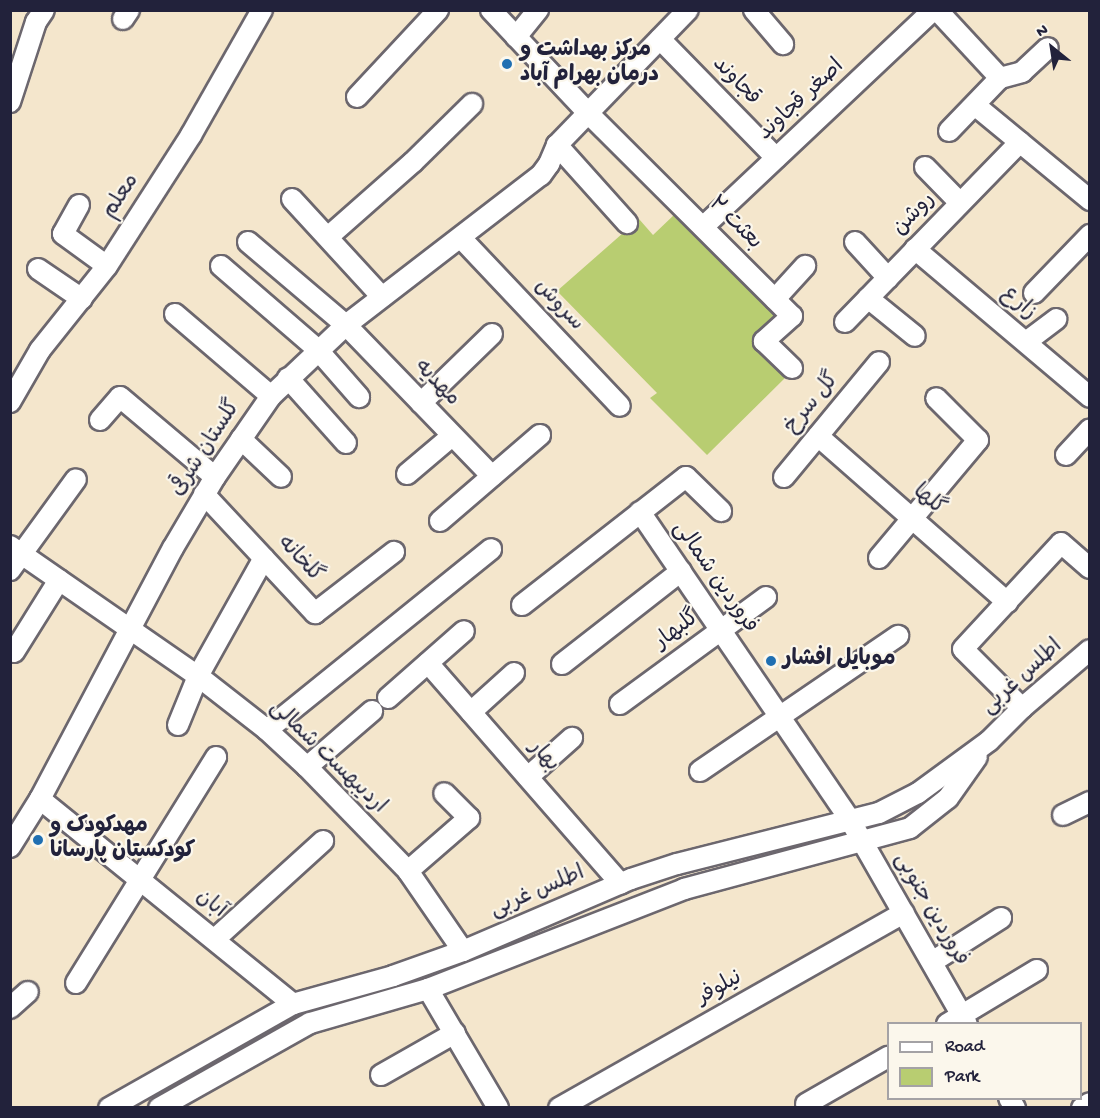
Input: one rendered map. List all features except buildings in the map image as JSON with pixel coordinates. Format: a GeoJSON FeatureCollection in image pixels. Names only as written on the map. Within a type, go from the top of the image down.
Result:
{"type":"FeatureCollection","features":[{"type":"Feature","properties":{"kind":"street"},"geometry":{"type":"LineString","coordinates":[[10,102],[33,31],[44,10]]}},
{"type":"Feature","properties":{"kind":"street","name":"معلم"},"geometry":{"type":"LineString","coordinates":[[10,402],[40,351],[106,266],[191,135],[262,10]]}},
{"type":"Feature","properties":{"kind":"street"},"geometry":{"type":"LineString","coordinates":[[357,97],[438,10]]}},
{"type":"Feature","properties":{"kind":"street","name":"بعثت ۲"},"geometry":{"type":"LineString","coordinates":[[491,10],[588,112],[792,316],[764,341],[792,368]]}},
{"type":"Feature","properties":{"kind":"street"},"geometry":{"type":"LineString","coordinates":[[516,37],[538,10]]}},
{"type":"Feature","properties":{"kind":"street"},"geometry":{"type":"LineString","coordinates":[[627,223],[556,145],[688,10]]}},
{"type":"Feature","properties":{"kind":"street"},"geometry":{"type":"LineString","coordinates":[[754,10],[783,44]]}},
{"type":"Feature","properties":{"kind":"street"},"geometry":{"type":"LineString","coordinates":[[935,10],[1000,78]]}},
{"type":"Feature","properties":{"kind":"street","name":"اصغر قجاوند"},"geometry":{"type":"LineString","coordinates":[[703,227],[935,10]]}},
{"type":"Feature","properties":{"kind":"street","name":"قجاوند"},"geometry":{"type":"LineString","coordinates":[[660,39],[776,158]]}},
{"type":"Feature","properties":{"kind":"street"},"geometry":{"type":"LineString","coordinates":[[949,131],[976,106],[1000,78],[1022,72],[1048,48]]}},
{"type":"Feature","properties":{"kind":"street"},"geometry":{"type":"LineString","coordinates":[[328,237],[413,162],[472,104]]}},
{"type":"Feature","properties":{"kind":"street"},"geometry":{"type":"LineString","coordinates":[[976,106],[1089,200]]}},
{"type":"Feature","properties":{"kind":"street","name":"روشن"},"geometry":{"type":"LineString","coordinates":[[845,321],[1020,142]]}},
{"type":"Feature","properties":{"kind":"street","name":"گلستان شرقی"},"geometry":{"type":"LineString","coordinates":[[11,843],[40,799],[129,629],[204,494],[271,396],[317,349],[346,325],[515,197],[549,164],[556,145]]}},
{"type":"Feature","properties":{"kind":"street"},"geometry":{"type":"LineString","coordinates":[[925,167],[960,203]]}},
{"type":"Feature","properties":{"kind":"street"},"geometry":{"type":"LineString","coordinates":[[292,200],[382,297]]}},
{"type":"Feature","properties":{"kind":"street"},"geometry":{"type":"LineString","coordinates":[[79,205],[63,234],[106,266]]}},
{"type":"Feature","properties":{"kind":"street"},"geometry":{"type":"LineString","coordinates":[[1034,293],[1089,235]]}},
{"type":"Feature","properties":{"kind":"street","name":"سروش"},"geometry":{"type":"LineString","coordinates":[[461,238],[620,406]]}},
{"type":"Feature","properties":{"kind":"street"},"geometry":{"type":"LineString","coordinates":[[855,242],[888,278]]}},
{"type":"Feature","properties":{"kind":"street","name":"مهدیه"},"geometry":{"type":"LineString","coordinates":[[248,243],[346,325],[492,476]]}},
{"type":"Feature","properties":{"kind":"street","name":"زارع"},"geometry":{"type":"LineString","coordinates":[[915,249],[1089,397]]}},
{"type":"Feature","properties":{"kind":"street"},"geometry":{"type":"LineString","coordinates":[[221,266],[317,349],[358,397]]}},
{"type":"Feature","properties":{"kind":"street"},"geometry":{"type":"LineString","coordinates":[[775,298],[806,266]]}},
{"type":"Feature","properties":{"kind":"street"},"geometry":{"type":"LineString","coordinates":[[38,269],[82,299]]}},
{"type":"Feature","properties":{"kind":"street"},"geometry":{"type":"LineString","coordinates":[[868,298],[915,336]]}},
{"type":"Feature","properties":{"kind":"street"},"geometry":{"type":"LineString","coordinates":[[175,314],[271,396]]}},
{"type":"Feature","properties":{"kind":"street"},"geometry":{"type":"LineString","coordinates":[[1026,342],[1056,319]]}},
{"type":"Feature","properties":{"kind":"street"},"geometry":{"type":"LineString","coordinates":[[421,403],[492,334]]}},
{"type":"Feature","properties":{"kind":"street","name":"گل سرخ"},"geometry":{"type":"LineString","coordinates":[[784,477],[879,362]]}},
{"type":"Feature","properties":{"kind":"street"},"geometry":{"type":"LineString","coordinates":[[288,378],[346,443]]}},
{"type":"Feature","properties":{"kind":"street"},"geometry":{"type":"LineString","coordinates":[[100,420],[120,397],[215,477]]}},
{"type":"Feature","properties":{"kind":"street"},"geometry":{"type":"LineString","coordinates":[[879,558],[978,440],[936,398]]}},
{"type":"Feature","properties":{"kind":"street"},"geometry":{"type":"LineString","coordinates":[[1066,455],[1089,429]]}},
{"type":"Feature","properties":{"kind":"street"},"geometry":{"type":"LineString","coordinates":[[407,474],[452,435]]}},
{"type":"Feature","properties":{"kind":"street"},"geometry":{"type":"LineString","coordinates":[[440,521],[540,435]]}},
{"type":"Feature","properties":{"kind":"street","name":"گلها"},"geometry":{"type":"LineString","coordinates":[[818,436],[1007,602]]}},
{"type":"Feature","properties":{"kind":"street"},"geometry":{"type":"LineString","coordinates":[[241,439],[281,477]]}},
{"type":"Feature","properties":{"kind":"street"},"geometry":{"type":"LineString","coordinates":[[522,605],[686,477],[721,511]]}},
{"type":"Feature","properties":{"kind":"street"},"geometry":{"type":"LineString","coordinates":[[14,556],[76,479]]}},
{"type":"Feature","properties":{"kind":"street","name":"گلخانه"},"geometry":{"type":"LineString","coordinates":[[204,494],[315,613],[394,552]]}},
{"type":"Feature","properties":{"kind":"street","name":"فروردین شمالی"},"geometry":{"type":"LineString","coordinates":[[640,512],[850,820]]}},
{"type":"Feature","properties":{"kind":"street"},"geometry":{"type":"LineString","coordinates":[[1023,708],[963,649],[1060,543],[1089,568]]}},
{"type":"Feature","properties":{"kind":"street"},"geometry":{"type":"LineString","coordinates":[[267,730],[491,549]]}},
{"type":"Feature","properties":{"kind":"street","name":"اردیبهست شمالی"},"geometry":{"type":"LineString","coordinates":[[14,556],[59,580],[198,676],[267,730],[307,767],[408,871],[463,951]]}},
{"type":"Feature","properties":{"kind":"street"},"geometry":{"type":"LineString","coordinates":[[178,725],[198,676],[264,558]]}},
{"type":"Feature","properties":{"kind":"street"},"geometry":{"type":"LineString","coordinates":[[562,664],[681,571]]}},
{"type":"Feature","properties":{"kind":"street"},"geometry":{"type":"LineString","coordinates":[[14,652],[59,580]]}},
{"type":"Feature","properties":{"kind":"street","name":"گلبهار"},"geometry":{"type":"LineString","coordinates":[[620,704],[766,597]]}},
{"type":"Feature","properties":{"kind":"street"},"geometry":{"type":"LineString","coordinates":[[388,698],[464,631]]}},
{"type":"Feature","properties":{"kind":"street"},"geometry":{"type":"LineString","coordinates":[[700,771],[898,636]]}},
{"type":"Feature","properties":{"kind":"street","name":"اطلس غربی"},"geometry":{"type":"LineString","coordinates":[[110,1107],[293,1005],[393,976],[463,951],[621,884],[677,864],[879,813],[918,793],[989,741],[1089,650]]}},
{"type":"Feature","properties":{"kind":"street","name":"بهار"},"geometry":{"type":"LineString","coordinates":[[428,663],[621,884]]}},
{"type":"Feature","properties":{"kind":"street"},"geometry":{"type":"LineString","coordinates":[[471,712],[514,673]]}},
{"type":"Feature","properties":{"kind":"street"},"geometry":{"type":"LineString","coordinates":[[307,767],[372,711]]}},
{"type":"Feature","properties":{"kind":"street"},"geometry":{"type":"LineString","coordinates":[[528,777],[572,738]]}},
{"type":"Feature","properties":{"kind":"street","name":"اطلس غربی"},"geometry":{"type":"LineString","coordinates":[[159,1107],[310,1023],[428,989],[684,890],[910,828],[948,798],[989,741]]}},
{"type":"Feature","properties":{"kind":"street"},"geometry":{"type":"LineString","coordinates":[[76,983],[216,757]]}},
{"type":"Feature","properties":{"kind":"street"},"geometry":{"type":"LineString","coordinates":[[408,871],[469,818],[444,793]]}},
{"type":"Feature","properties":{"kind":"street","name":"آبان"},"geometry":{"type":"LineString","coordinates":[[40,799],[215,939],[293,1005]]}},
{"type":"Feature","properties":{"kind":"street"},"geometry":{"type":"LineString","coordinates":[[1063,815],[1089,802]]}},
{"type":"Feature","properties":{"kind":"street","name":"فروردین جنوبی"},"geometry":{"type":"LineString","coordinates":[[850,820],[932,962],[959,1021]]}},
{"type":"Feature","properties":{"kind":"street"},"geometry":{"type":"LineString","coordinates":[[215,939],[322,841]]}},
{"type":"Feature","properties":{"kind":"street","name":"نیلوفر"},"geometry":{"type":"LineString","coordinates":[[559,1107],[904,913]]}},
{"type":"Feature","properties":{"kind":"street"},"geometry":{"type":"LineString","coordinates":[[932,962],[1001,918]]}},
{"type":"Feature","properties":{"kind":"street"},"geometry":{"type":"LineString","coordinates":[[959,1021],[1037,970]]}},
{"type":"Feature","properties":{"kind":"street"},"geometry":{"type":"LineString","coordinates":[[428,989],[498,1107]]}},
{"type":"Feature","properties":{"kind":"street"},"geometry":{"type":"LineString","coordinates":[[10,1008],[28,992]]}},
{"type":"Feature","properties":{"kind":"street"},"geometry":{"type":"LineString","coordinates":[[381,1075],[455,1033]]}},
{"type":"Feature","properties":{"kind":"street"},"geometry":{"type":"LineString","coordinates":[[806,1104],[887,1058]]}},
{"type":"Feature","properties":{"kind":"street"},"geometry":{"type":"LineString","coordinates":[[1082,1107],[1089,1103]]}},
{"type":"Feature","properties":{"kind":"green space"},"geometry":{"type":"Polygon","coordinates":[[[675,214],[779,316],[753,342],[786,377],[707,455],[650,398],[657,393],[557,291],[639,219],[653,235],[675,214]]]}},
{"type":"Feature","properties":{"kind":"place","name":"مرکز بهداشت و درمان بهرام آباد"},"geometry":{"type":"Point","coordinates":[507,64]}},
{"type":"Feature","properties":{"kind":"place","name":"موبایل افشار"},"geometry":{"type":"Point","coordinates":[771,661]}},
{"type":"Feature","properties":{"kind":"place","name":"مهدکودک و کودکستان پارسانا"},"geometry":{"type":"Point","coordinates":[38,840]}}]}
